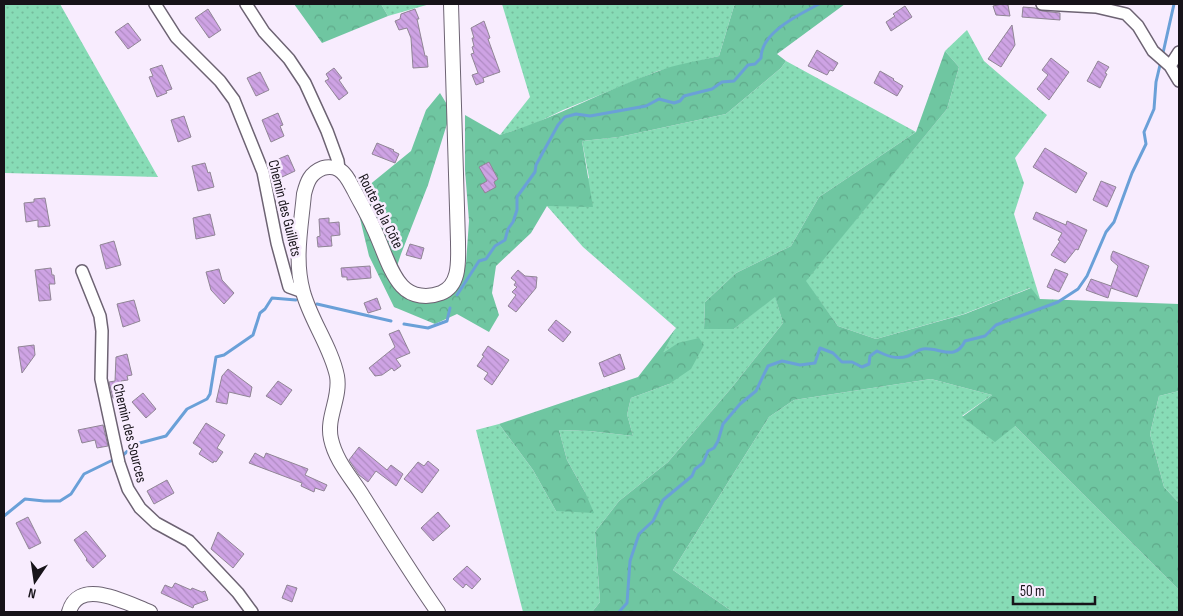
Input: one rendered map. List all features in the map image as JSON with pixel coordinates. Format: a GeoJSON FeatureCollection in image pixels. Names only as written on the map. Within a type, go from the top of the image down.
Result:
{"type":"FeatureCollection","features":[{"type":"Feature","properties":{"kind":"street","name":"Chemin des Guillets"},"geometry":{"type":"LineString","coordinates":[[155,4],[176,37],[220,81],[234,100],[263,172],[277,244],[290,287],[303,292]]}},
{"type":"Feature","properties":{"kind":"street"},"geometry":{"type":"LineString","coordinates":[[246,4],[264,32],[289,59],[306,83],[327,131],[339,169]]}},
{"type":"Feature","properties":{"kind":"street","name":"Route de la Côte"},"geometry":{"type":"LineString","coordinates":[[438,612],[363,496],[338,462],[332,446],[329,429],[336,397],[337,378],[331,358],[303,292],[299,272],[299,252],[306,185],[310,176],[327,167],[339,169],[347,177],[372,225],[393,272],[402,285],[418,295],[433,295],[443,292],[456,277],[458,268],[451,4]]}},
{"type":"Feature","properties":{"kind":"street"},"geometry":{"type":"LineString","coordinates":[[1042,4],[1096,7],[1126,14],[1138,26],[1153,51],[1170,66],[1179,81]]}},
{"type":"Feature","properties":{"kind":"street"},"geometry":{"type":"LineString","coordinates":[[1170,66],[1179,52]]}},
{"type":"Feature","properties":{"kind":"street","name":"Chemin des Sources"},"geometry":{"type":"LineString","coordinates":[[82,272],[100,316],[102,330],[101,379],[116,450],[128,489],[140,508],[156,523],[189,541],[238,593],[252,612]]}},
{"type":"Feature","properties":{"kind":"street"},"geometry":{"type":"LineString","coordinates":[[69,612],[74,601],[81,596],[93,593],[150,612]]}},
{"type":"Feature","properties":{"kind":"green space"},"geometry":{"type":"Polygon","coordinates":[[[4,4],[60,4],[158,177],[5,173],[4,187],[4,4]]]}},
{"type":"Feature","properties":{"kind":"green space"},"geometry":{"type":"Polygon","coordinates":[[[294,4],[381,4],[388,16],[322,43],[294,4]]]}},
{"type":"Feature","properties":{"kind":"green space"},"geometry":{"type":"Polygon","coordinates":[[[381,4],[430,4],[388,16],[381,4]]]}},
{"type":"Feature","properties":{"kind":"green space"},"geometry":{"type":"Polygon","coordinates":[[[502,4],[736,4],[719,56],[658,71],[563,110],[532,125],[500,135],[530,97],[502,4]]]}},
{"type":"Feature","properties":{"kind":"green space"},"geometry":{"type":"Polygon","coordinates":[[[736,4],[845,4],[777,54],[786,61],[781,68],[726,114],[619,137],[582,141],[593,207],[547,206],[531,233],[496,266],[492,293],[499,315],[489,332],[457,314],[435,324],[394,307],[369,256],[356,202],[368,186],[411,151],[426,110],[440,93],[451,111],[428,185],[393,278],[410,299],[458,285],[466,263],[469,221],[465,170],[465,115],[500,135],[539,121],[664,69],[719,56],[736,4]]]}},
{"type":"Feature","properties":{"kind":"green space"},"geometry":{"type":"Polygon","coordinates":[[[967,30],[984,61],[1047,115],[1015,158],[1024,183],[1014,214],[1040,299],[1030,288],[964,314],[876,339],[838,326],[805,281],[947,109],[959,67],[945,51],[967,30]]]}},
{"type":"Feature","properties":{"kind":"green space"},"geometry":{"type":"Polygon","coordinates":[[[945,51],[959,67],[947,109],[806,281],[838,326],[876,339],[965,314],[1031,288],[1040,299],[1179,304],[1179,391],[1159,396],[1150,434],[1164,487],[1179,503],[1179,590],[1015,426],[995,442],[962,417],[992,395],[931,379],[794,400],[769,417],[673,570],[733,612],[592,612],[600,602],[595,532],[619,501],[668,462],[733,386],[783,323],[775,297],[734,329],[704,329],[705,302],[736,273],[791,246],[819,197],[916,132],[945,51]]]}},
{"type":"Feature","properties":{"kind":"green space"},"geometry":{"type":"Polygon","coordinates":[[[786,61],[916,132],[819,197],[791,246],[736,273],[705,302],[704,329],[734,329],[775,296],[783,323],[733,386],[668,462],[619,501],[595,532],[600,602],[592,612],[523,612],[476,430],[499,424],[533,470],[556,511],[585,492],[567,460],[559,430],[633,436],[627,414],[631,398],[669,384],[662,354],[676,328],[583,247],[547,206],[589,178],[582,141],[619,137],[726,114],[781,68],[786,61]]]}},
{"type":"Feature","properties":{"kind":"green space"},"geometry":{"type":"Polygon","coordinates":[[[676,328],[663,353],[678,343],[699,338],[704,345],[691,369],[669,384],[631,398],[627,414],[633,436],[559,430],[567,460],[585,492],[594,513],[556,511],[533,470],[499,424],[638,377],[676,328]]]}},
{"type":"Feature","properties":{"kind":"green space"},"geometry":{"type":"Polygon","coordinates":[[[931,379],[992,395],[962,416],[1015,426],[1179,590],[1179,612],[733,612],[673,570],[769,417],[794,400],[931,379]]]}},
{"type":"Feature","properties":{"kind":"green space"},"geometry":{"type":"Polygon","coordinates":[[[1179,391],[1179,503],[1164,487],[1150,434],[1159,396],[1179,391]]]}},
{"type":"Feature","properties":{"kind":"building"},"geometry":{"type":"Polygon","coordinates":[[[1008,5],[1010,16],[996,15],[993,6],[1008,5]]]}},
{"type":"Feature","properties":{"kind":"building"},"geometry":{"type":"Polygon","coordinates":[[[905,6],[912,17],[891,31],[886,22],[895,16],[893,14],[905,6]]]}},
{"type":"Feature","properties":{"kind":"building"},"geometry":{"type":"Polygon","coordinates":[[[1023,7],[1060,13],[1060,20],[1022,17],[1023,7]]]}},
{"type":"Feature","properties":{"kind":"building"},"geometry":{"type":"Polygon","coordinates":[[[208,9],[221,30],[209,38],[195,18],[208,9]]]}},
{"type":"Feature","properties":{"kind":"building"},"geometry":{"type":"Polygon","coordinates":[[[415,9],[419,19],[417,19],[428,67],[413,68],[411,38],[407,28],[399,30],[395,21],[400,19],[401,14],[415,9]]]}},
{"type":"Feature","properties":{"kind":"building"},"geometry":{"type":"Polygon","coordinates":[[[484,21],[490,38],[488,39],[500,72],[483,78],[484,82],[476,85],[472,75],[478,73],[471,54],[474,53],[472,38],[474,38],[471,28],[484,21]]]}},
{"type":"Feature","properties":{"kind":"building"},"geometry":{"type":"Polygon","coordinates":[[[128,23],[141,40],[128,49],[115,32],[128,23]]]}},
{"type":"Feature","properties":{"kind":"building"},"geometry":{"type":"Polygon","coordinates":[[[1012,25],[1015,45],[1001,67],[988,59],[1012,25]]]}},
{"type":"Feature","properties":{"kind":"building"},"geometry":{"type":"Polygon","coordinates":[[[817,50],[838,63],[833,71],[830,70],[827,75],[808,66],[817,50]]]}},
{"type":"Feature","properties":{"kind":"building"},"geometry":{"type":"Polygon","coordinates":[[[1051,58],[1069,72],[1049,100],[1037,89],[1048,75],[1042,70],[1051,58]]]}},
{"type":"Feature","properties":{"kind":"building"},"geometry":{"type":"Polygon","coordinates":[[[1098,61],[1109,67],[1100,88],[1087,81],[1098,61]]]}},
{"type":"Feature","properties":{"kind":"building"},"geometry":{"type":"Polygon","coordinates":[[[162,65],[172,89],[157,97],[149,77],[153,76],[150,69],[162,65]]]}},
{"type":"Feature","properties":{"kind":"building"},"geometry":{"type":"Polygon","coordinates":[[[334,68],[342,78],[339,80],[348,93],[339,100],[325,81],[329,79],[326,74],[334,68]]]}},
{"type":"Feature","properties":{"kind":"building"},"geometry":{"type":"Polygon","coordinates":[[[880,71],[903,86],[897,96],[874,83],[880,71]]]}},
{"type":"Feature","properties":{"kind":"building"},"geometry":{"type":"Polygon","coordinates":[[[260,72],[269,90],[256,96],[247,78],[260,72]]]}},
{"type":"Feature","properties":{"kind":"building"},"geometry":{"type":"Polygon","coordinates":[[[278,113],[283,125],[280,126],[284,136],[271,142],[262,120],[278,113]]]}},
{"type":"Feature","properties":{"kind":"building"},"geometry":{"type":"Polygon","coordinates":[[[184,116],[191,137],[178,142],[171,120],[184,116]]]}},
{"type":"Feature","properties":{"kind":"building"},"geometry":{"type":"Polygon","coordinates":[[[377,143],[399,154],[395,163],[372,154],[377,143]]]}},
{"type":"Feature","properties":{"kind":"building"},"geometry":{"type":"Polygon","coordinates":[[[1045,148],[1087,173],[1076,193],[1033,167],[1045,148]]]}},
{"type":"Feature","properties":{"kind":"building"},"geometry":{"type":"Polygon","coordinates":[[[288,155],[295,171],[282,177],[281,175],[277,176],[271,162],[288,155]]]}},
{"type":"Feature","properties":{"kind":"building"},"geometry":{"type":"Polygon","coordinates":[[[489,162],[498,179],[494,182],[496,187],[485,193],[480,185],[487,181],[479,167],[489,162]]]}},
{"type":"Feature","properties":{"kind":"building"},"geometry":{"type":"Polygon","coordinates":[[[205,163],[208,173],[210,172],[214,187],[198,191],[192,166],[205,163]]]}},
{"type":"Feature","properties":{"kind":"building"},"geometry":{"type":"Polygon","coordinates":[[[1101,181],[1116,187],[1107,207],[1093,200],[1101,181]]]}},
{"type":"Feature","properties":{"kind":"building"},"geometry":{"type":"Polygon","coordinates":[[[45,198],[50,226],[38,227],[38,220],[26,222],[24,203],[34,202],[34,199],[45,198]]]}},
{"type":"Feature","properties":{"kind":"building"},"geometry":{"type":"Polygon","coordinates":[[[1036,212],[1066,225],[1067,221],[1087,230],[1078,250],[1076,249],[1065,263],[1051,255],[1060,241],[1058,240],[1062,233],[1033,219],[1036,212]]]}},
{"type":"Feature","properties":{"kind":"building"},"geometry":{"type":"Polygon","coordinates":[[[210,214],[215,235],[196,239],[193,218],[210,214]]]}},
{"type":"Feature","properties":{"kind":"building"},"geometry":{"type":"Polygon","coordinates":[[[329,218],[329,223],[339,222],[340,235],[331,236],[332,246],[318,247],[317,237],[320,236],[319,219],[329,218]]]}},
{"type":"Feature","properties":{"kind":"building"},"geometry":{"type":"Polygon","coordinates":[[[114,241],[121,265],[106,269],[100,245],[114,241]]]}},
{"type":"Feature","properties":{"kind":"building"},"geometry":{"type":"Polygon","coordinates":[[[410,244],[424,248],[421,259],[406,255],[410,244]]]}},
{"type":"Feature","properties":{"kind":"building"},"geometry":{"type":"Polygon","coordinates":[[[1113,251],[1149,266],[1137,297],[1111,288],[1108,298],[1086,290],[1091,279],[1111,286],[1118,266],[1111,260],[1113,251]]]}},
{"type":"Feature","properties":{"kind":"building"},"geometry":{"type":"Polygon","coordinates":[[[370,266],[371,278],[347,280],[347,277],[342,277],[341,268],[370,266]]]}},
{"type":"Feature","properties":{"kind":"building"},"geometry":{"type":"Polygon","coordinates":[[[51,268],[55,284],[49,284],[51,300],[39,301],[35,270],[51,268]]]}},
{"type":"Feature","properties":{"kind":"building"},"geometry":{"type":"Polygon","coordinates":[[[219,269],[222,280],[234,293],[224,304],[211,290],[206,272],[219,269]]]}},
{"type":"Feature","properties":{"kind":"building"},"geometry":{"type":"Polygon","coordinates":[[[1055,269],[1068,274],[1059,292],[1047,287],[1055,269]]]}},
{"type":"Feature","properties":{"kind":"building"},"geometry":{"type":"Polygon","coordinates":[[[518,270],[525,276],[537,277],[536,288],[516,312],[508,306],[516,295],[512,292],[517,287],[514,285],[516,282],[511,278],[518,270]]]}},
{"type":"Feature","properties":{"kind":"building"},"geometry":{"type":"Polygon","coordinates":[[[377,298],[381,309],[368,313],[364,303],[377,298]]]}},
{"type":"Feature","properties":{"kind":"building"},"geometry":{"type":"Polygon","coordinates":[[[134,300],[140,321],[123,327],[117,304],[134,300]]]}},
{"type":"Feature","properties":{"kind":"building"},"geometry":{"type":"Polygon","coordinates":[[[556,320],[571,332],[563,342],[548,330],[556,320]]]}},
{"type":"Feature","properties":{"kind":"building"},"geometry":{"type":"Polygon","coordinates":[[[399,330],[410,353],[396,359],[401,366],[394,371],[392,368],[382,375],[375,376],[369,368],[395,347],[389,334],[399,330]]]}},
{"type":"Feature","properties":{"kind":"building"},"geometry":{"type":"Polygon","coordinates":[[[34,345],[35,355],[22,373],[18,347],[34,345]]]}},
{"type":"Feature","properties":{"kind":"building"},"geometry":{"type":"Polygon","coordinates":[[[488,346],[509,360],[492,385],[484,379],[488,373],[477,366],[488,346]]]}},
{"type":"Feature","properties":{"kind":"building"},"geometry":{"type":"Polygon","coordinates":[[[127,354],[132,375],[127,376],[128,380],[121,381],[124,395],[113,398],[109,382],[115,381],[116,357],[127,354]]]}},
{"type":"Feature","properties":{"kind":"building"},"geometry":{"type":"Polygon","coordinates":[[[620,354],[625,369],[604,377],[599,363],[620,354]]]}},
{"type":"Feature","properties":{"kind":"building"},"geometry":{"type":"Polygon","coordinates":[[[228,369],[252,387],[250,397],[229,392],[227,404],[216,402],[222,376],[228,369]]]}},
{"type":"Feature","properties":{"kind":"building"},"geometry":{"type":"Polygon","coordinates":[[[278,381],[292,390],[281,405],[266,396],[278,381]]]}},
{"type":"Feature","properties":{"kind":"building"},"geometry":{"type":"Polygon","coordinates":[[[143,393],[156,409],[146,418],[132,402],[143,393]]]}},
{"type":"Feature","properties":{"kind":"building"},"geometry":{"type":"Polygon","coordinates":[[[206,423],[225,435],[217,448],[223,452],[216,462],[214,461],[213,463],[199,454],[202,449],[193,443],[206,423]]]}},
{"type":"Feature","properties":{"kind":"building"},"geometry":{"type":"Polygon","coordinates":[[[103,425],[108,446],[97,448],[95,440],[82,443],[78,430],[103,425]]]}},
{"type":"Feature","properties":{"kind":"building"},"geometry":{"type":"Polygon","coordinates":[[[359,447],[387,470],[391,465],[403,474],[396,486],[376,471],[368,482],[359,475],[349,460],[359,447]]]}},
{"type":"Feature","properties":{"kind":"building"},"geometry":{"type":"Polygon","coordinates":[[[255,453],[264,458],[266,453],[308,469],[305,475],[327,485],[324,491],[315,488],[314,492],[301,486],[302,483],[249,463],[255,453]]]}},
{"type":"Feature","properties":{"kind":"building"},"geometry":{"type":"Polygon","coordinates":[[[428,461],[439,470],[422,493],[404,479],[418,462],[424,466],[428,461]]]}},
{"type":"Feature","properties":{"kind":"building"},"geometry":{"type":"Polygon","coordinates":[[[167,480],[174,493],[154,504],[147,491],[167,480]]]}},
{"type":"Feature","properties":{"kind":"building"},"geometry":{"type":"Polygon","coordinates":[[[438,512],[450,526],[433,541],[421,528],[438,512]]]}},
{"type":"Feature","properties":{"kind":"building"},"geometry":{"type":"Polygon","coordinates":[[[28,517],[41,543],[29,549],[16,523],[28,517]]]}},
{"type":"Feature","properties":{"kind":"building"},"geometry":{"type":"Polygon","coordinates":[[[86,531],[106,556],[93,568],[74,540],[86,531]]]}},
{"type":"Feature","properties":{"kind":"building"},"geometry":{"type":"Polygon","coordinates":[[[218,532],[244,554],[233,568],[211,549],[218,532]]]}},
{"type":"Feature","properties":{"kind":"building"},"geometry":{"type":"Polygon","coordinates":[[[467,566],[481,579],[472,589],[466,584],[463,588],[453,579],[467,566]]]}},
{"type":"Feature","properties":{"kind":"building"},"geometry":{"type":"Polygon","coordinates":[[[175,583],[191,590],[192,588],[202,592],[205,591],[208,600],[194,605],[193,608],[161,593],[165,585],[172,588],[175,583]]]}},
{"type":"Feature","properties":{"kind":"building"},"geometry":{"type":"Polygon","coordinates":[[[287,585],[297,588],[292,602],[282,598],[287,585]]]}},
{"type":"Feature","properties":{"kind":"waterway"},"geometry":{"type":"LineString","coordinates":[[457,295],[479,261],[486,259],[495,246],[505,240],[517,210],[517,197],[535,172],[536,165],[558,125],[565,117],[576,114],[590,116],[646,106],[659,99],[674,103],[680,101],[684,96],[712,89],[722,82],[734,81],[748,65],[755,64],[761,58],[767,40],[774,32],[782,25],[819,4]]}},
{"type":"Feature","properties":{"kind":"waterway"},"geometry":{"type":"LineString","coordinates":[[1163,53],[1174,4]]}},
{"type":"Feature","properties":{"kind":"waterway"},"geometry":{"type":"LineString","coordinates":[[619,612],[627,603],[630,561],[639,534],[653,521],[663,500],[692,476],[695,469],[703,463],[708,451],[714,448],[718,441],[723,424],[740,404],[756,391],[768,366],[782,361],[800,365],[815,363],[820,348],[833,353],[842,362],[852,362],[862,367],[869,364],[870,356],[877,351],[888,356],[900,358],[923,349],[947,352],[957,351],[965,341],[985,336],[996,325],[1058,302],[1078,289],[1087,276],[1106,232],[1114,222],[1132,173],[1146,144],[1144,132],[1154,109],[1156,82],[1160,65]]}},
{"type":"Feature","properties":{"kind":"waterway"},"geometry":{"type":"LineString","coordinates":[[4,516],[25,499],[60,501],[71,494],[84,474],[123,455],[136,444],[166,436],[187,409],[207,399],[210,394],[216,357],[224,355],[253,335],[260,313],[272,298],[296,300]]}},
{"type":"Feature","properties":{"kind":"waterway"},"geometry":{"type":"LineString","coordinates":[[317,304],[391,321]]}},
{"type":"Feature","properties":{"kind":"waterway"},"geometry":{"type":"LineString","coordinates":[[404,324],[428,328],[447,321],[450,308]]}}]}
